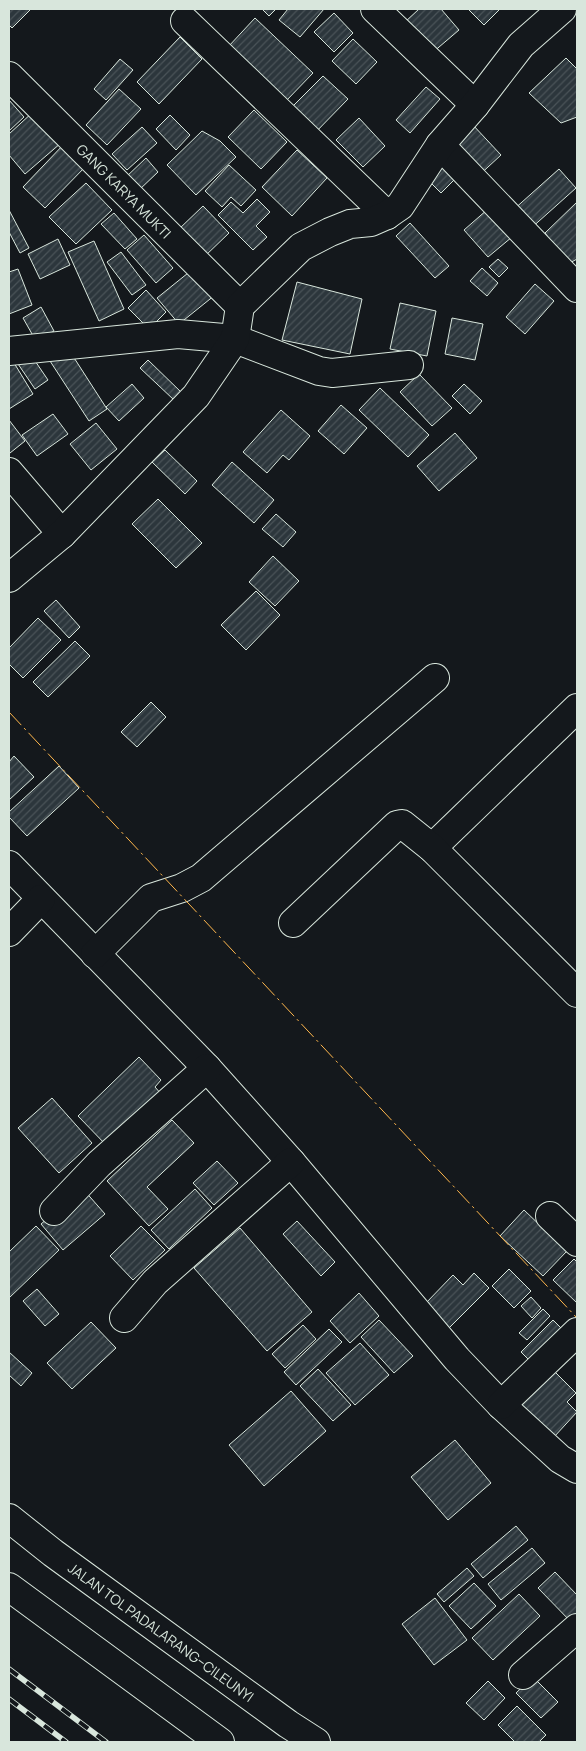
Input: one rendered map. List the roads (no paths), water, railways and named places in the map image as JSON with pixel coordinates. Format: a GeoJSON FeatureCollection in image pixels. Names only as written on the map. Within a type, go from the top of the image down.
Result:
{"type":"FeatureCollection","features":[{"type":"Feature","properties":{"kind":"main road"},"geometry":{"type":"LineString","coordinates":[[374,9],[475,105]]}},
{"type":"Feature","properties":{"kind":"main road"},"geometry":{"type":"LineString","coordinates":[[9,578],[62,534],[196,396],[235,339],[240,306],[301,248],[330,232],[350,224],[371,222],[387,215],[400,206],[440,145],[475,105],[521,45],[562,9]]}},
{"type":"Feature","properties":{"kind":"main road"},"geometry":{"type":"LineString","coordinates":[[185,21],[387,215]]}},
{"type":"Feature","properties":{"kind":"main road","name":"GANG KARYA MUKTI"},"geometry":{"type":"LineString","coordinates":[[9,76],[240,306]]}},
{"type":"Feature","properties":{"kind":"main road"},"geometry":{"type":"LineString","coordinates":[[440,145],[577,288]]}},
{"type":"Feature","properties":{"kind":"main road"},"geometry":{"type":"LineString","coordinates":[[9,351],[178,334],[235,339],[319,371],[332,373],[409,365]]}},
{"type":"Feature","properties":{"kind":"main road"},"geometry":{"type":"LineString","coordinates":[[9,472],[62,534]]}},
{"type":"Feature","properties":{"kind":"main road"},"geometry":{"type":"LineString","coordinates":[[95,954],[151,898],[182,888],[201,878],[435,678]]}},
{"type":"Feature","properties":{"kind":"main road"},"geometry":{"type":"LineString","coordinates":[[432,848],[577,708]]}},
{"type":"Feature","properties":{"kind":"main road"},"geometry":{"type":"LineString","coordinates":[[293,923],[396,826],[402,824],[432,848],[577,993]]}},
{"type":"Feature","properties":{"kind":"main road"},"geometry":{"type":"LineString","coordinates":[[9,865],[207,1068],[291,1162],[457,1360],[501,1405],[560,1458],[577,1469]]}},
{"type":"Feature","properties":{"kind":"main road"},"geometry":{"type":"LineString","coordinates":[[9,932],[41,899]]}},
{"type":"Feature","properties":{"kind":"main road"},"geometry":{"type":"LineString","coordinates":[[54,1211],[100,1164],[207,1068]]}},
{"type":"Feature","properties":{"kind":"main road"},"geometry":{"type":"LineString","coordinates":[[124,1318],[155,1282],[291,1162]]}},
{"type":"Feature","properties":{"kind":"main road"},"geometry":{"type":"LineString","coordinates":[[550,1216],[577,1242]]}},
{"type":"Feature","properties":{"kind":"main road"},"geometry":{"type":"LineString","coordinates":[[501,1405],[577,1332]]}},
{"type":"Feature","properties":{"kind":"main road","name":"JALAN TOL PADALARANG–CILEUNYI"},"geometry":{"type":"LineString","coordinates":[[9,1518],[53,1554],[280,1719],[316,1742]]}},
{"type":"Feature","properties":{"kind":"main road"},"geometry":{"type":"LineString","coordinates":[[9,1587],[220,1742]]}},
{"type":"Feature","properties":{"kind":"main road"},"geometry":{"type":"LineString","coordinates":[[523,1675],[577,1628]]}},
{"type":"Feature","properties":{"kind":"railway"},"geometry":{"type":"LineString","coordinates":[[9,1669],[106,1742]]}},
{"type":"Feature","properties":{"kind":"railway"},"geometry":{"type":"LineString","coordinates":[[9,1699],[66,1742]]}}]}
